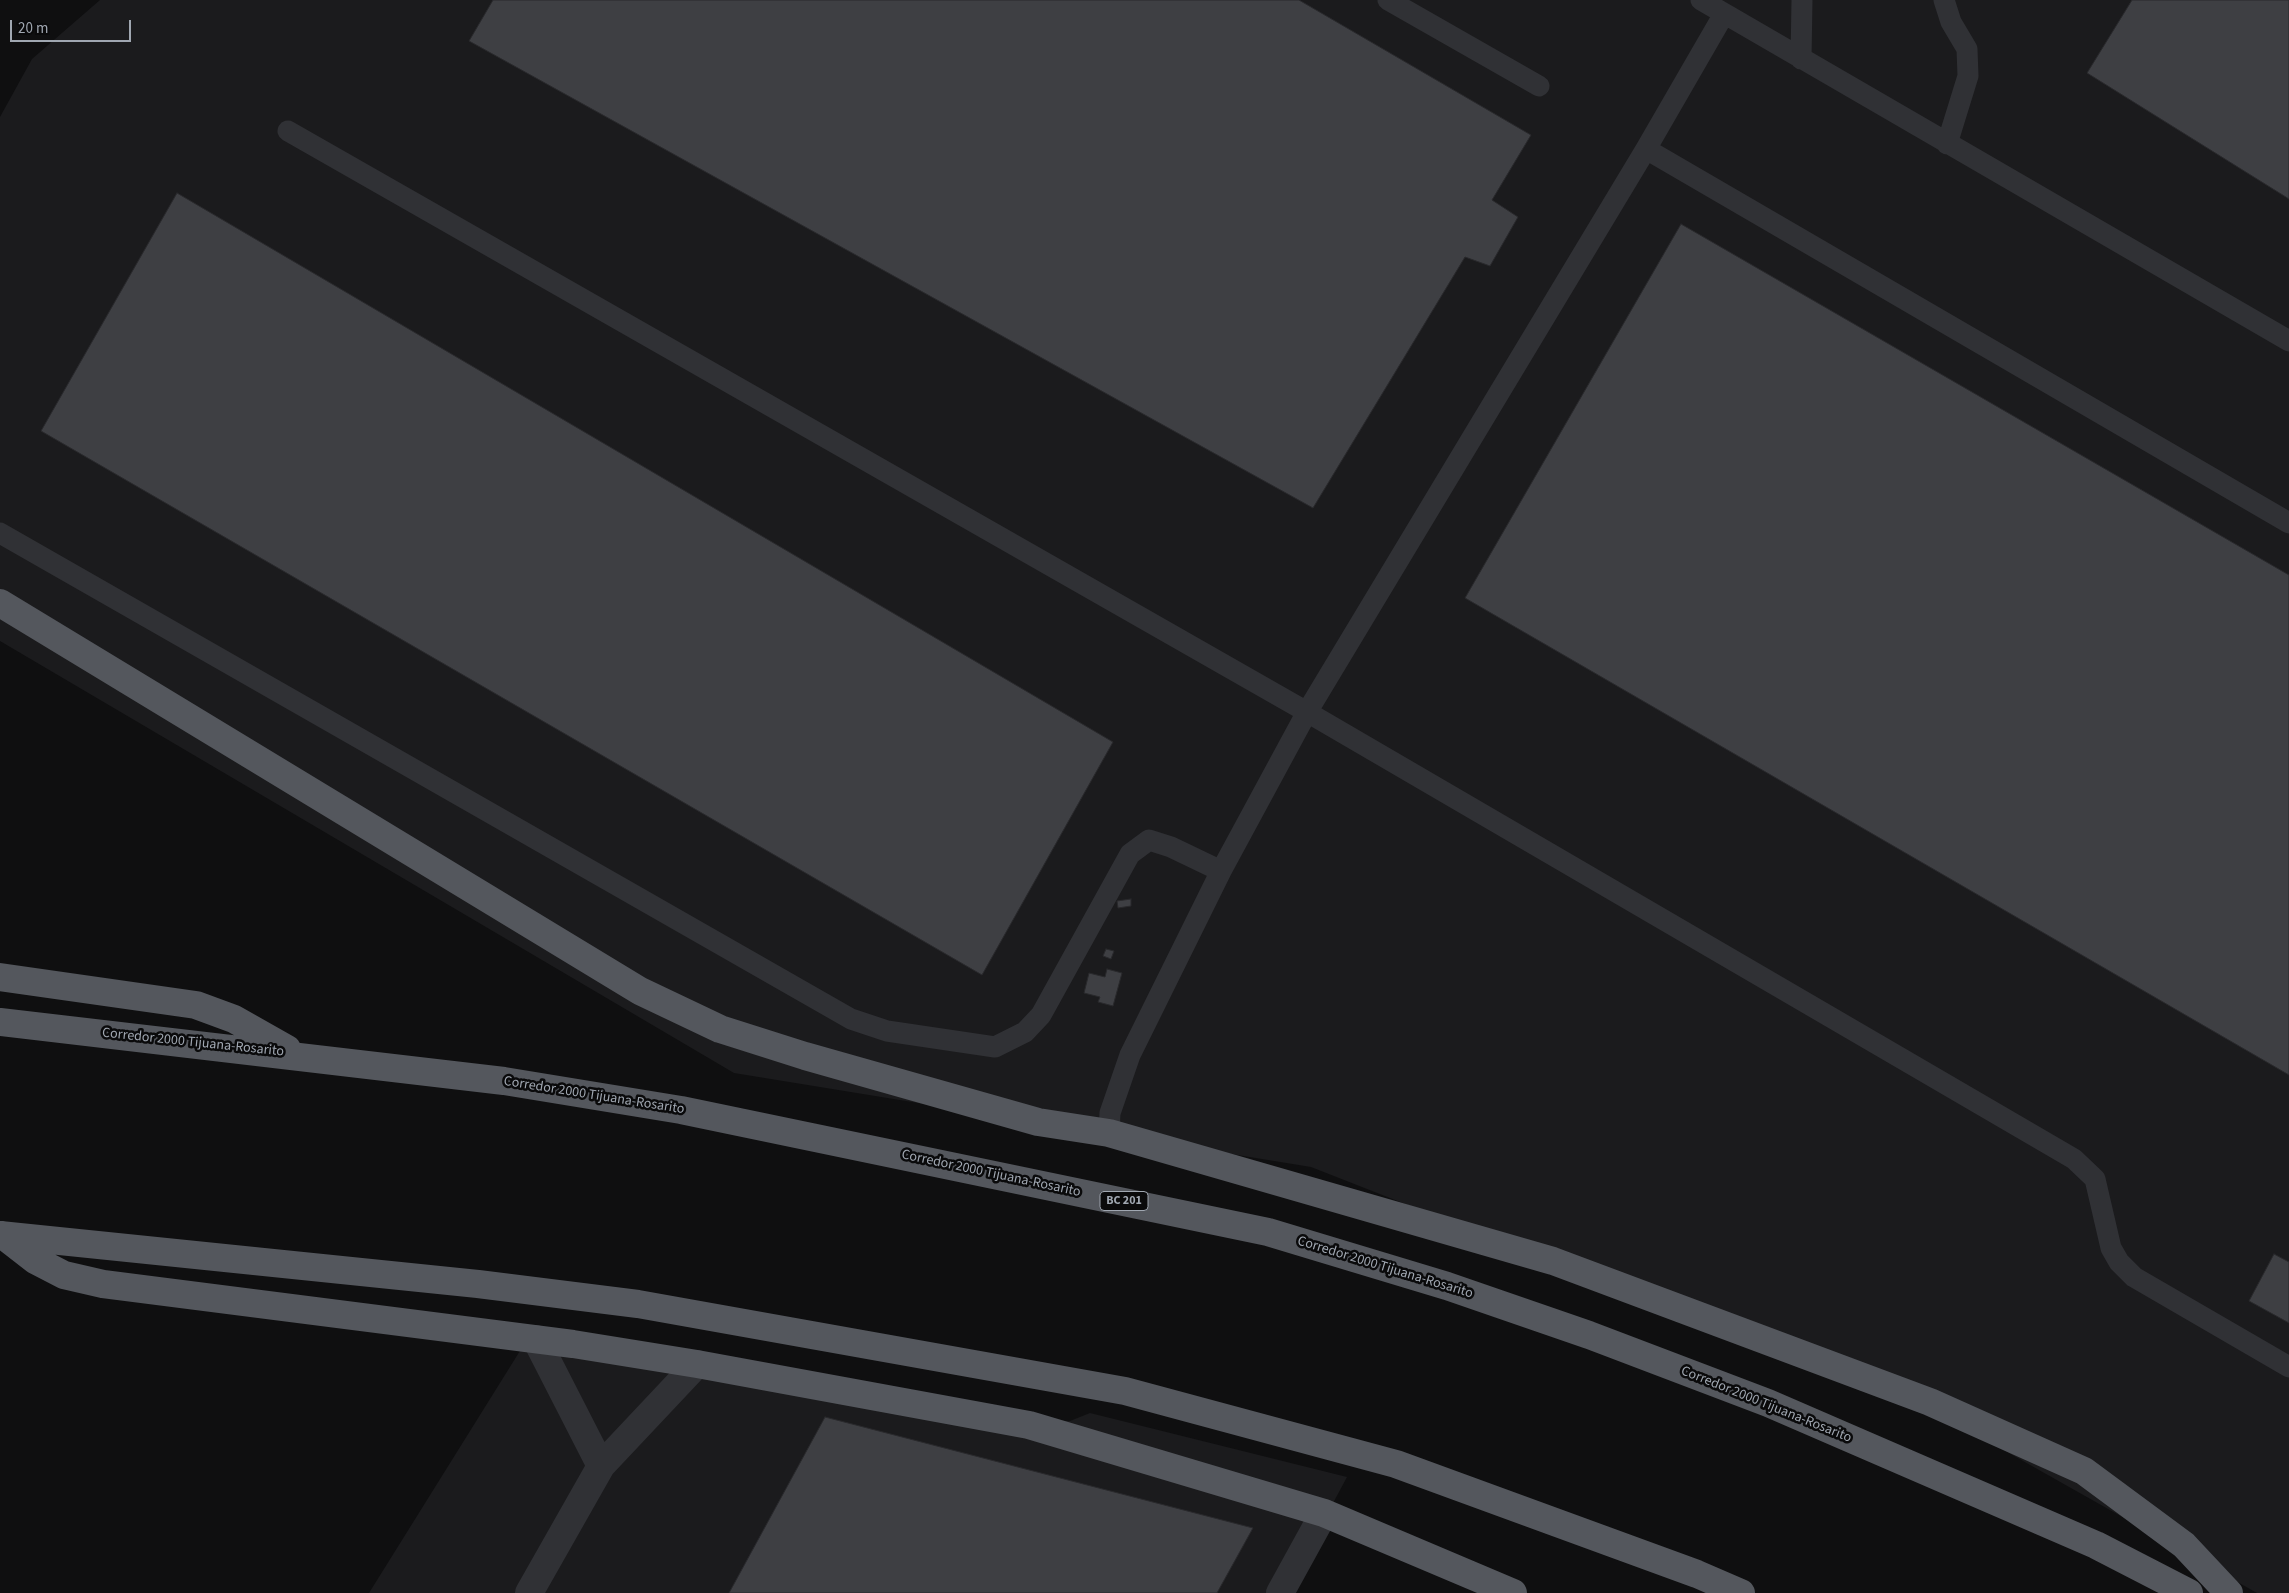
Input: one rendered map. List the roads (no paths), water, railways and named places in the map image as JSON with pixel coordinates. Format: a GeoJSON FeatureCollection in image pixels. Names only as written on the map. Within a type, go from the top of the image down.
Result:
{"type":"FeatureCollection","features":[{"type":"Feature","properties":{"kind":"highway"},"geometry":{"type":"LineString","coordinates":[[0,603],[649,995],[720,1029],[805,1056],[1038,1122],[1108,1133],[1553,1261],[1930,1402],[2084,1471],[2184,1545],[2229,1593]]}},
{"type":"Feature","properties":{"kind":"highway"},"geometry":{"type":"LineString","coordinates":[[0,977],[196,1005],[234,1019],[297,1055]]}},
{"type":"Feature","properties":{"kind":"highway","name":"Corredor 2000 Tijuana-Rosarito"},"geometry":{"type":"LineString","coordinates":[[0,1022],[297,1055],[504,1081],[681,1110],[1268,1232],[1448,1286],[1588,1334],[1768,1403],[2096,1545],[2190,1593]]}},
{"type":"Feature","properties":{"kind":"highway"},"geometry":{"type":"LineString","coordinates":[[1,1235],[36,1260],[64,1275],[103,1284],[536,1338],[697,1364],[1029,1425],[1324,1513],[1514,1593]]}},
{"type":"Feature","properties":{"kind":"highway"},"geometry":{"type":"LineString","coordinates":[[1,1235],[478,1284],[638,1304],[1125,1391],[1396,1464],[1697,1574],[1741,1593]]}},
{"type":"Feature","properties":{"kind":"street"},"geometry":{"type":"LineString","coordinates":[[536,1338],[601,1466]]}},
{"type":"Feature","properties":{"kind":"street"},"geometry":{"type":"LineString","coordinates":[[529,1593],[601,1466],[697,1364]]}},
{"type":"Feature","properties":{"kind":"street"},"geometry":{"type":"LineString","coordinates":[[1280,1593],[1324,1513]]}},
{"type":"Feature","properties":{"kind":"lane"},"geometry":{"type":"LineString","coordinates":[[1388,0],[1539,86]]}},
{"type":"Feature","properties":{"kind":"lane"},"geometry":{"type":"LineString","coordinates":[[1701,0],[2289,340]]}},
{"type":"Feature","properties":{"kind":"lane"},"geometry":{"type":"LineString","coordinates":[[1801,59],[1802,0]]}},
{"type":"Feature","properties":{"kind":"lane"},"geometry":{"type":"LineString","coordinates":[[1944,0],[1951,22],[1968,49],[1968,76],[1948,144]]}},
{"type":"Feature","properties":{"kind":"lane"},"geometry":{"type":"LineString","coordinates":[[1108,1133],[1110,1113],[1130,1055],[1220,871],[1307,712],[1646,150],[1724,14]]}},
{"type":"Feature","properties":{"kind":"lane"},"geometry":{"type":"LineString","coordinates":[[288,131],[1307,712],[2074,1159],[2095,1180],[2111,1248],[2119,1262],[2134,1277],[2289,1367]]}},
{"type":"Feature","properties":{"kind":"lane"},"geometry":{"type":"LineString","coordinates":[[1646,150],[2289,523]]}},
{"type":"Feature","properties":{"kind":"lane"},"geometry":{"type":"LineString","coordinates":[[0,533],[851,1019],[887,1031],[996,1047],[1025,1032],[1041,1015],[1130,854],[1136,849],[1149,840],[1171,847],[1220,871]]}}]}
